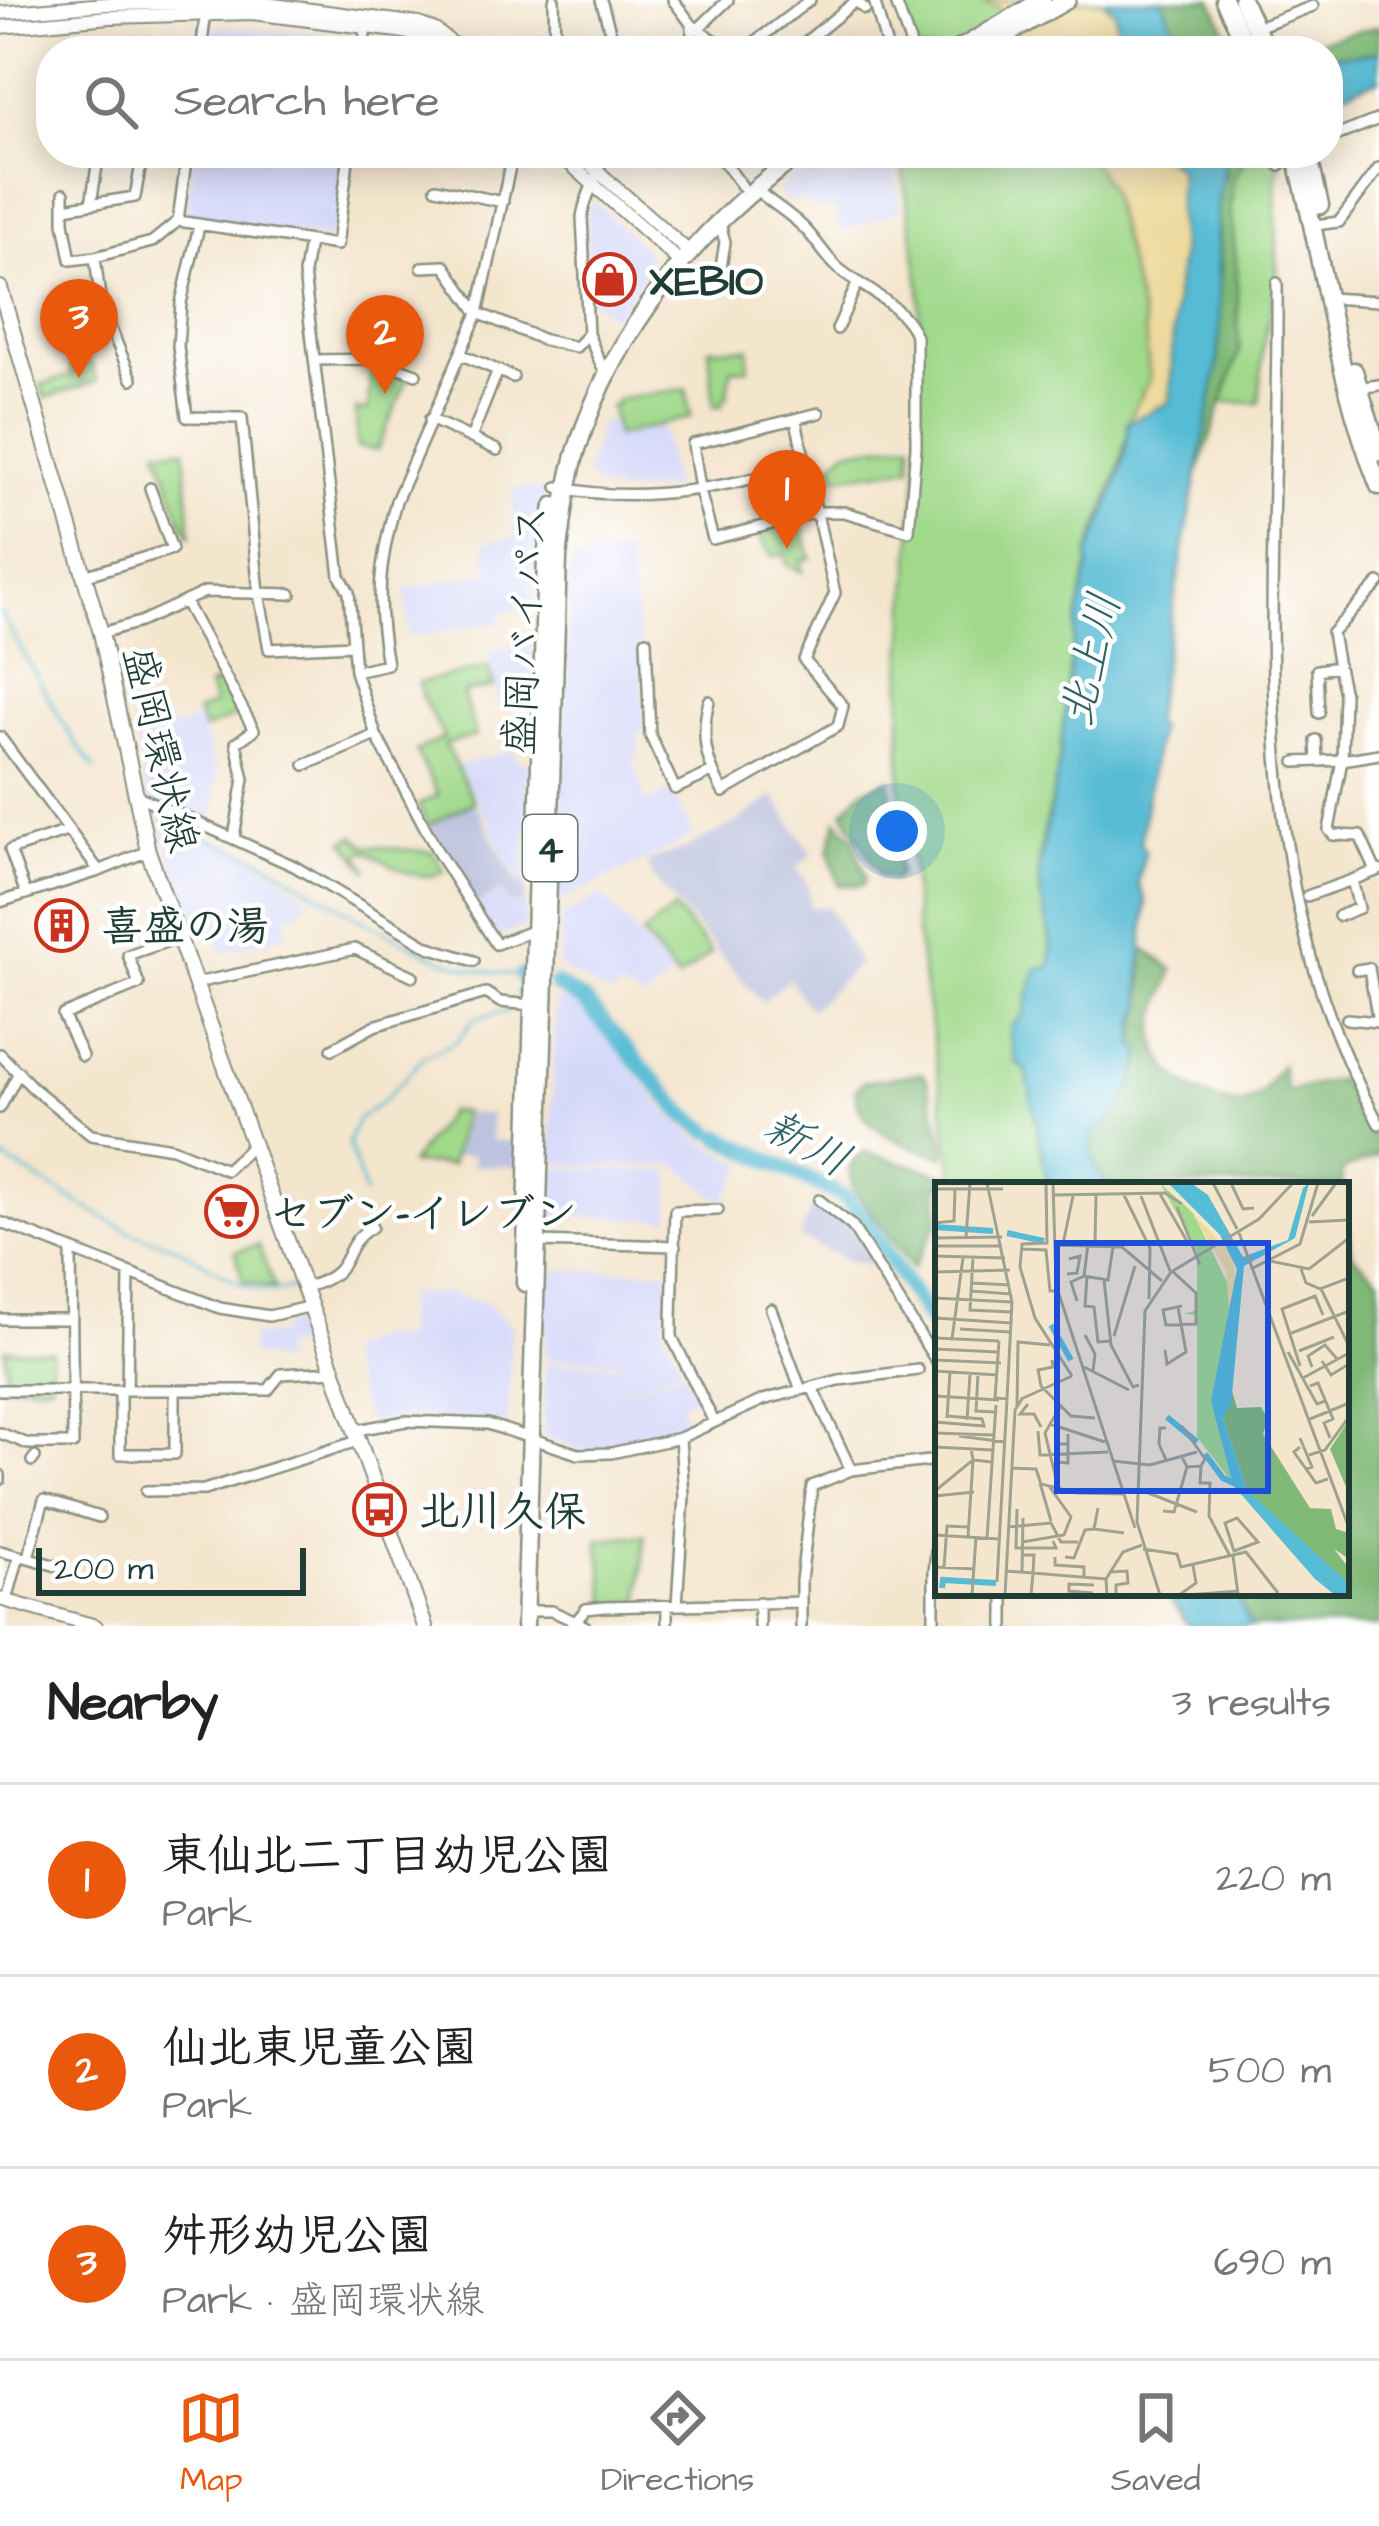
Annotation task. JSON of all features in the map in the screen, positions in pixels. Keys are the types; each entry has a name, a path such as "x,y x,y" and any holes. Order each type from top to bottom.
{"highway":[{"path":"981,36 1042,0"},
{"path":"1004,36 1067,0"},
{"path":"1224,0 1251,36"},
{"path":"1242,0 1251,36"},
{"name":"盛岡バイパス","path":"521,1621 521,1434 546,556 575,427 602,367 680,253 769,168"},
{"name":"盛岡バイパス","path":"521,1434 538,1242 563,488 599,391 680,253 748,187 778,168"},
{"path":"1299,168 1320,224"},
{"path":"1311,168 1356,427 1379,485"},
{"path":"1352,388 1379,452"}],"main road":[{"name":"盛岡環状線","path":"0,288 3,315 101,633 148,851 361,1433 425,1626"}],"street":[{"path":"554,0 555,36"},
{"path":"601,0 612,36"},
{"path":"673,0 709,36"},
{"path":"694,36 696,27 728,0"},
{"path":"763,36 810,0"},
{"path":"812,36 855,0 865,9"},
{"path":"874,0 884,36"},
{"path":"896,0 908,36"},
{"path":"1281,0 1287,16"},
{"path":"0,13 44,5 250,1 346,7 428,26 442,36"},
{"path":"1255,36 1313,6"},
{"path":"203,36 206,12"},
{"path":"0,27 206,12 252,13 417,36"},
{"path":"365,36 366,26"},
{"path":"1343,133 1379,119"},
{"path":"91,204 97,168"},
{"path":"64,208 135,197 140,168"},
{"path":"64,193 71,260 95,257 152,242 178,221 185,168"},
{"path":"178,221 337,245 347,168"},
{"path":"355,671 387,664 377,592 396,501 478,314 510,168"},
{"path":"580,168 680,253"},
{"path":"588,168 597,180"},
{"path":"600,168 582,217 588,334 602,367"},
{"path":"731,168 748,187 790,214 826,257 857,284 903,314 916,337 916,447 909,532 844,512 818,512 713,539 693,443 819,413"},
{"path":"1320,224 1339,222 1379,168"},
{"path":"436,188 503,202"},
{"path":"719,220 725,242 719,280"},
{"path":"199,226 178,346 187,417 242,418 269,650 352,645"},
{"path":"309,242 304,274 340,576 349,592 355,671 376,735 439,854 496,944 535,930"},
{"path":"95,257 100,306 132,379"},
{"path":"422,267 451,269 478,314 560,344 576,346 588,334"},
{"path":"1277,283 1278,426 1270,602 1280,810 1309,957 1338,1047 1379,1124"},
{"path":"837,328 857,284"},
{"path":"1334,298 1379,301"},
{"path":"460,354 513,377"},
{"path":"316,360 374,359 416,374"},
{"path":"471,438 498,370"},
{"path":"1352,388 1379,385"},
{"path":"430,419 497,450"},
{"path":"709,701 702,730 712,772 723,792 838,726 843,718 843,706 804,660 835,593 796,421"},
{"path":"563,488 625,498 700,491 806,466"},
{"path":"85,576 172,549 150,488"},
{"path":"1307,896 1378,870 1360,836 1333,835 1329,830 1342,760 1344,694 1332,633 1379,584"},
{"path":"101,633 140,622 205,592 291,594"},
{"path":"185,602 254,730 236,742 244,779 234,837"},
{"path":"646,640 650,735 675,789 712,772"},
{"path":"1319,713 1317,670 1338,667"},
{"path":"305,765 376,735"},
{"path":"0,737 100,871"},
{"path":"1316,740 1317,760"},
{"path":"1296,762 1379,754"},
{"path":"133,794 294,866 429,947 474,961"},
{"path":"26,894 10,850 67,832"},
{"path":"0,902 148,851"},
{"path":"1339,916 1359,908 1352,880"},
{"path":"82,1056 63,1015 139,984 128,955 180,937"},
{"path":"196,983 355,950 413,976"},
{"path":"1347,1019 1378,1021 1369,968 1357,970"},
{"path":"332,1048 374,1026 486,993 500,1002 532,1005"},
{"path":"0,1054 91,1135 172,1148 226,1170 253,1145"},
{"path":"0,1108 19,1072"},
{"path":"819,1200 852,1226 935,1359"},
{"path":"714,1422 672,1337 675,1211 718,1210"},
{"path":"0,1222 220,1308 269,1316 313,1305"},
{"path":"306,1287 336,1276 363,1232 372,1227"},
{"path":"538,1242 675,1246"},
{"path":"0,1433 28,1444 73,1444 70,1252"},
{"path":"129,1274 121,1454 175,1454 175,1390"},
{"path":"771,1309 851,1470"},
{"path":"0,1319 72,1319"},
{"path":"0,1390 268,1390 280,1374 336,1370"},
{"path":"146,1491 205,1490 361,1433 420,1420 488,1424 578,1454 611,1454 680,1438 763,1400 918,1370"},
{"path":"667,1626 684,1496 680,1438"},
{"path":"801,1626 812,1486 851,1470 935,1460"},
{"path":"96,1626 52,1619 4,1600 44,1500 99,1517"},
{"path":"0,1551 64,1568"},
{"path":"934,1626 935,1596"},
{"path":"521,1621 552,1611 581,1623 586,1609 800,1601"},
{"path":"759,1602 759,1626"}],"shaded area":[{"path":"218,27 322,36 211,36"},
{"path":"192,168 343,168 335,235 330,238 190,219 186,213"},
{"path":"808,168 895,168 900,210 875,219 868,199 874,221 842,230 833,206 818,210 800,198 789,204 778,191"},
{"path":"593,200 647,251 650,268 615,317 590,301 586,218"},
{"path":"602,420 611,423 615,438 662,427 673,488 623,493 595,487 586,472"},
{"path":"513,489 545,489 534,605 501,612 501,622 409,637 405,589 491,572 484,542 514,538"},
{"path":"627,552 640,639 644,732 638,734 639,756 633,759 647,802 671,791 694,836 559,902 569,561"},
{"path":"533,644 532,702 501,707 487,652"},
{"path":"168,718 172,729 198,719 217,771 213,825 147,798 134,725"},
{"path":"513,750 519,762 529,762 525,882 517,879 489,823 500,819 488,821 458,765"},
{"path":"774,796 813,855 796,867 809,887 810,908 828,906 859,963 810,1011 789,979 762,1002 651,876 647,862 739,821"},
{"path":"475,803 516,881 526,885 526,904 509,903 501,891 475,905 428,826"},
{"path":"160,822 259,861 309,897 298,913 284,916 287,934 223,953 211,922 193,927"},
{"path":"501,892 509,904 526,905 525,927 496,938 475,906"},
{"path":"601,894 673,976 644,1000 619,988 613,997 560,968 561,918"},
{"path":"555,999 582,1005 667,1112 695,1137 746,1166 723,1202 675,1163 564,1165 551,1157"},
{"path":"465,1113 491,1114 491,1140 518,1142 518,1167 473,1166 473,1155 455,1156"},
{"path":"550,1168 671,1171 671,1219 549,1216"},
{"path":"816,1201 851,1227 874,1266 846,1260 798,1237"},
{"path":"547,1270 669,1271 663,1333 682,1366 632,1387 619,1384 619,1379 617,1385 632,1389 682,1370 695,1396 680,1404 689,1429 603,1449 579,1450 543,1436 546,1362 621,1361 545,1358"},
{"path":"448,1293 486,1303 511,1325 508,1424 420,1416 368,1422 343,1351 377,1338 405,1338 406,1294"},
{"path":"296,1324 302,1345 282,1346 282,1363 248,1354 252,1335 280,1335 281,1327"}],"green space":[{"path":"900,0 976,0 998,7 1016,36 912,36"},
{"path":"1162,0 1212,0 1229,36 1178,36"},
{"path":"1379,26 1379,51 1343,55 1343,36 1339,36"},
{"path":"902,168 1096,168 1108,187 1144,324 1150,379 1127,423 1116,477 1088,555 1058,768 1042,844 1039,880 1051,959 1049,968 1036,970 1023,1016 1017,1020 1016,1062 1026,1070 1047,1182 955,1182 916,929 908,815 900,814 902,671 919,449 920,286"},
{"path":"1225,168 1239,168 1230,210 1239,352 1194,485 1215,378 1221,262 1217,213 1220,184"},
{"path":"1239,168 1278,168 1277,283 1263,346 1259,403 1223,402 1239,352 1230,210"},
{"path":"709,348 749,348 748,368 731,369 723,406 714,407"},
{"path":"90,361 97,381 45,398 41,385 72,375 70,367"},
{"path":"371,367 408,378 377,450 357,447 356,410 368,410"},
{"path":"686,389 691,417 616,436 611,405 617,399"},
{"path":"912,442 911,467 837,477 832,464 846,450"},
{"path":"158,449 185,449 191,537 182,521"},
{"path":"801,523 811,558 801,561 803,572 787,565 784,553 773,556 760,533"},
{"path":"488,667 494,687 463,693 476,736 445,744 474,802 428,825 418,805 438,795 416,751 444,738 419,683"},
{"path":"222,681 240,714 204,730 197,712 213,705 209,686"},
{"path":"890,779 899,875 893,880 880,876 843,811 863,790"},
{"path":"837,820 853,837 866,877 863,885 839,885 829,851"},
{"path":"354,836 367,846 433,852 444,871 413,874 365,850 359,855 368,871 345,841"},
{"path":"674,909 711,953 678,979 642,935"},
{"path":"1143,948 1173,969 1157,1016 1156,1040 1161,1056 1180,1080 1209,1097 1241,1105 1261,1094 1281,1065 1287,1092 1338,1079 1379,1144 1379,1155 1341,1171 1342,1182 1105,1182 1095,1166 1090,1143 1126,1099 1141,1062 1136,1042"},
{"path":"921,1073 926,1077 944,1156 887,1135 864,1115 858,1103 856,1089 863,1082"},
{"path":"449,1111 463,1112 451,1165 410,1164"},
{"path":"865,1152 952,1180 935,1182 935,1227 913,1268 854,1190 850,1168"},
{"path":"1349,1235 1352,1255 1379,1278 1379,1626 1251,1626 1236,1596 1349,1596"},
{"path":"258,1245 275,1289 243,1281 235,1252"},
{"path":"5,1349 51,1350 51,1384 7,1384"},
{"path":"645,1535 640,1601 607,1604 598,1539"}],"sand":[{"path":"976,0 1102,0 1115,11 1117,29 1124,36 1016,36 998,7"},
{"path":"1096,168 1179,171 1181,252 1170,403 1127,423 1150,379 1144,324 1108,187"}],"water":[{"path":"1102,0 1162,0 1178,36 1124,36 1117,29 1115,11"},
{"path":"1379,51 1379,79 1343,93 1343,55"},
{"name":"北上川","path":"1176,168 1224,168 1217,215 1220,318 1218,359 1153,723 1158,728 1138,883 1146,901 1143,1007 1136,1022 1135,1047 1141,1049 1140,1059 1122,1106 1098,1128 1090,1143 1095,1166 1105,1182 1047,1182 1026,1070 1016,1062 1010,1033 1023,1016 1036,969 1049,968 1052,958 1039,869 1088,556 1120,472 1127,423 1170,402 1181,252"},
{"path":"1167,1596 1236,1596 1251,1626 1189,1626"}],"waterway":[{"path":"0,613 95,769"},
{"path":"162,820 263,860 366,922 442,960 522,976 517,995"},
{"name":"新川","path":"556,985 584,1001 685,1115 709,1131"},
{"path":"365,1195 348,1142 358,1120 425,1056 456,1042 474,1019 508,1011"},
{"name":"新川","path":"721,1137 846,1198 935,1329"},
{"path":"0,1157 113,1222 173,1246 245,1286 276,1291 292,1288"}],"place":[{"name":"XEBIO","path":"610,280"},
{"name":"舛形幼児公園","path":"79,378"},
{"name":"仙北東児童公園","path":"385,394"},
{"name":"東仙北二丁目幼児公園","path":"787,549"},
{"name":"喜盛の湯","path":"62,925"},
{"name":"セブン-イレブン","path":"231,1212"},
{"name":"北川久保","path":"379,1510"}]}
